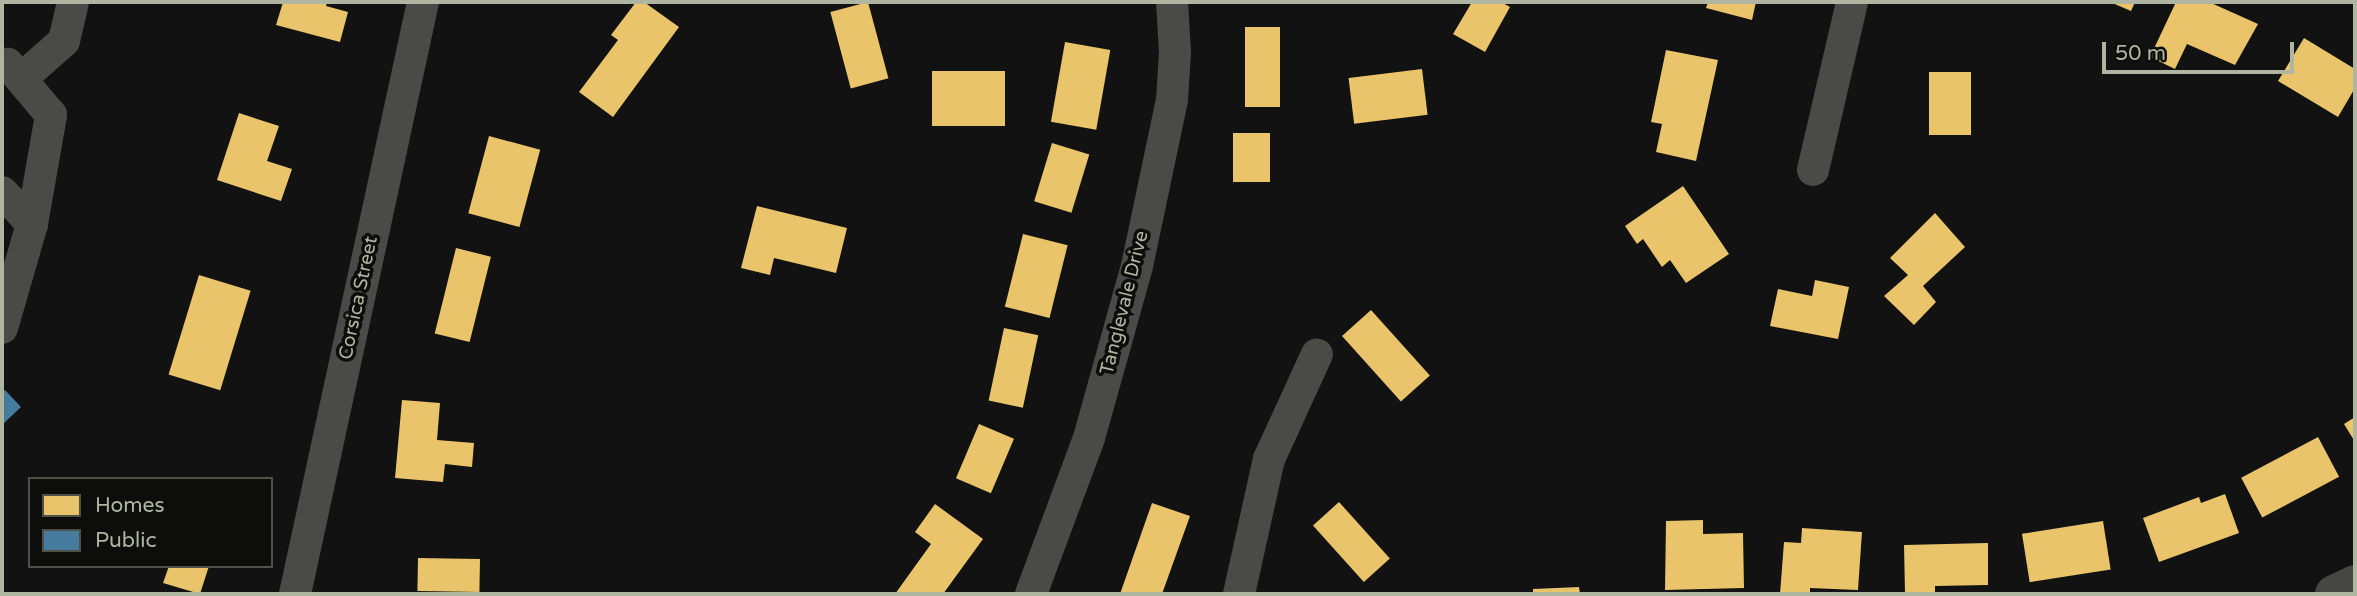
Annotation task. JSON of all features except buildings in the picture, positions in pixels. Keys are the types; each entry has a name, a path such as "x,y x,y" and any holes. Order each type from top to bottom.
{"main road":[{"path":"2334,594 2355,584"}],"street":[{"path":"3,314 32,224 51,116 8,67 64,41 73,2"},
{"name":"Corsica Street","path":"295,594 423,2"},
{"name":"Tanglevale Drive","path":"1031,594 1089,438 1134,278 1171,100 1175,52 1172,2"},
{"path":"1813,170 1852,2"},
{"path":"2,192 32,224"},
{"path":"1239,594 1247,541 1269,459 1317,354"}]}
